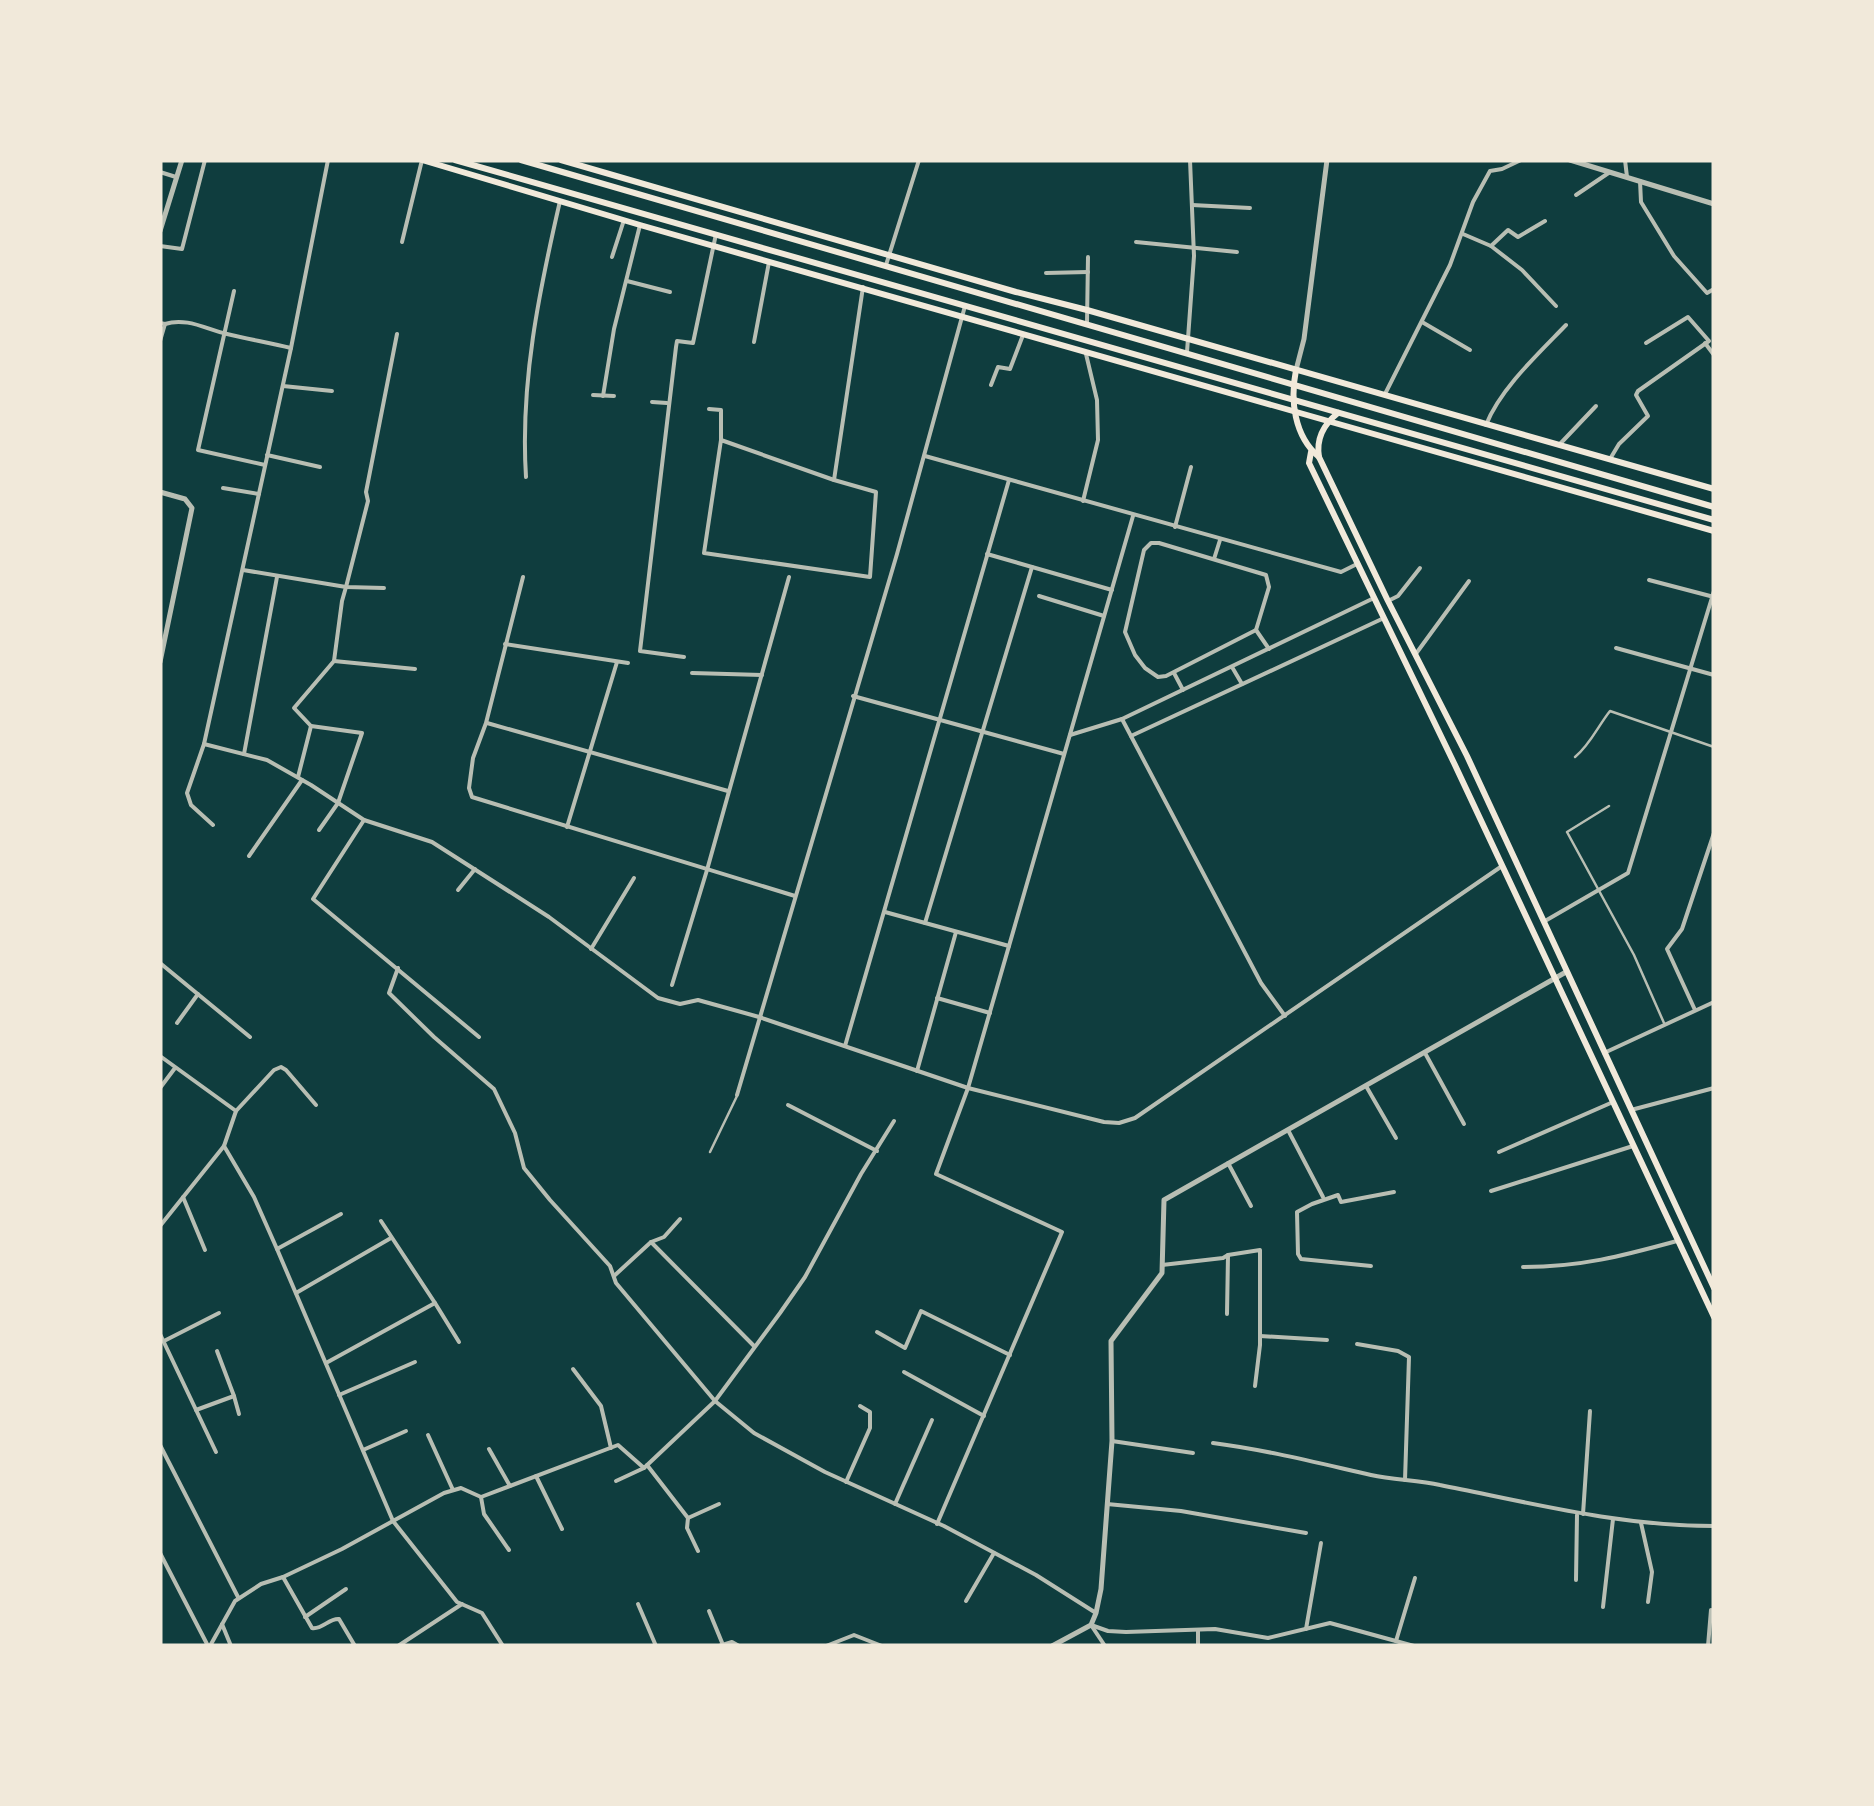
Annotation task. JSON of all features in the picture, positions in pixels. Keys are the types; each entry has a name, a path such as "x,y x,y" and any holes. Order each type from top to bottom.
{"main road":[{"path":"422,160 1714,531"},
{"path":"455,160 1714,520"},
{"path":"520,160 1714,506"},
{"path":"558,160 1714,489"},
{"path":"1296,370 1294,412 1311,450 1319,456"},
{"path":"1338,413 1327,422 1318,447 1319,456 1467,756 1713,1285"},
{"path":"1311,450 1309,463 1714,1316"}],"street":[{"path":"160,231 182,160"},
{"path":"160,246 182,249 205,160"},
{"path":"213,825 191,805 186,793 204,744 328,160"},
{"path":"402,242 422,160"},
{"path":"554,170 558,160"},
{"path":"886,265 919,160"},
{"path":"1186,352 1194,248 1190,160"},
{"path":"1296,370 1304,340 1327,160"},
{"path":"1385,394 1422,322 1493,160"},
{"path":"1490,171 1521,160"},
{"path":"1570,160 1714,204"},
{"path":"1625,160 1627,177"},
{"path":"160,172 176,177"},
{"path":"1576,196 1610,172"},
{"path":"1640,181 1641,202 1674,256 1707,293 1714,289"},
{"path":"526,478 530,352 560,201"},
{"path":"1192,206 1250,208"},
{"path":"612,257 624,220"},
{"path":"1491,246 1508,230 1518,237 1545,221"},
{"path":"603,396 614,329 640,225"},
{"path":"684,658 640,651 677,341 693,343 716,234"},
{"path":"1462,234 1491,246 1522,270 1556,306"},
{"path":"1136,242 1237,252"},
{"path":"1087,324 1088,257"},
{"path":"754,342 769,262"},
{"path":"1046,273 1088,272"},
{"path":"627,281 670,292"},
{"path":"834,480 863,287"},
{"path":"234,290 198,450 265,465"},
{"path":"737,1094 966,306"},
{"path":"1646,343 1688,317 1709,340 1714,355"},
{"path":"160,341 162,323 191,322 291,348"},
{"path":"1422,322 1470,350"},
{"path":"1486,425 1519,375 1566,325"},
{"path":"318,830 338,803 362,733 312,726 294,708 334,661 342,601 368,500 366,492 397,334"},
{"path":"991,384 998,367 1010,369 1022,335"},
{"path":"1610,459 1619,444 1648,416 1636,395 1638,391 1709,340"},
{"path":"1083,501 1099,427 1085,351"},
{"path":"283,386 332,391"},
{"path":"593,395 614,396"},
{"path":"652,402 669,404"},
{"path":"1560,445 1596,406"},
{"path":"709,409 722,410 721,440 704,553 870,577 876,492 721,440"},
{"path":"268,455 320,467"},
{"path":"924,456 1341,572 1357,564"},
{"path":"1175,527 1191,467"},
{"path":"845,1046 1009,480"},
{"path":"223,488 259,494"},
{"path":"160,492 185,499 192,508 160,662"},
{"path":"937,1524 1062,1232 936,1174 968,1088 1133,516"},
{"path":"1214,559 1220,539"},
{"path":"1155,543 1214,559 1267,577 1269,586 1256,630 1174,673 1158,677 1135,655 1125,632 1144,550 1155,543"},
{"path":"987,554 1112,590"},
{"path":"926,924 1032,567"},
{"path":"1388,601 1398,596 1420,568"},
{"path":"242,570 346,587 384,588"},
{"path":"244,754 278,575"},
{"path":"523,577 486,723 473,758 469,788 472,797 794,896"},
{"path":"672,984 790,577"},
{"path":"1543,922 1628,873 1692,669 1714,595 1649,580"},
{"path":"1415,655 1469,581"},
{"path":"1040,596 1104,616"},
{"path":"1070,735 1122,719 1374,598"},
{"path":"1131,736 1384,618"},
{"path":"160,622 168,624"},
{"path":"1256,630 1268,649"},
{"path":"505,644 628,663"},
{"path":"1616,648 1714,675"},
{"path":"334,661 415,669"},
{"path":"567,827 617,662"},
{"path":"1232,667 1242,684"},
{"path":"692,673 762,675"},
{"path":"1174,673 1183,690"},
{"path":"853,696 1064,754"},
{"path":"1122,719 1261,982 1285,1016"},
{"path":"486,723 728,791"},
{"path":"249,856 300,779 312,726"},
{"path":"204,744 267,760 364,820 432,842 549,917 658,998 680,1004 698,1000 968,1088 1119,1124 1135,1118 1502,866"},
{"path":"364,820 313,898 479,1038"},
{"path":"1695,1010 1667,948 1682,929 1714,833"},
{"path":"458,890 475,869"},
{"path":"591,948 634,878"},
{"path":"885,912 1009,946"},
{"path":"916,1070 956,932"},
{"path":"160,963 250,1038"},
{"path":"398,968 389,993 494,1090 516,1133 524,1168 610,1266 616,1284 715,1401 754,1433 994,1553 1096,1614"},
{"path":"1052,1646 1091,1625 1096,1614 1112,1441 1112,1340 1162,1273 1164,1200 1566,972"},
{"path":"177,1023 198,994"},
{"path":"937,998 990,1014"},
{"path":"1604,1053 1714,1002"},
{"path":"1425,1052 1464,1124"},
{"path":"160,1056 236,1111"},
{"path":"160,1088 175,1067"},
{"path":"161,1223 224,1146 236,1111 274,1070 286,1070 316,1105"},
{"path":"1366,1086 1396,1138"},
{"path":"1631,1110 1714,1088"},
{"path":"1499,1152 1613,1102"},
{"path":"788,1105 877,1150"},
{"path":"616,1481 646,1467 715,1401 805,1277 894,1121"},
{"path":"1288,1130 1324,1199"},
{"path":"224,1146 254,1197 277,1248 392,1521 457,1602 482,1613 503,1646"},
{"path":"1491,1191 1633,1146"},
{"path":"1228,1162 1251,1206"},
{"path":"1371,1266 1299,1258 1297,1212 1338,1196 1341,1202 1394,1192"},
{"path":"183,1197 206,1250"},
{"path":"277,1248 341,1214"},
{"path":"614,1276 652,1242 664,1237 680,1219"},
{"path":"380,1222 459,1342"},
{"path":"296,1293 391,1238"},
{"path":"1523,1267 1615,1259 1677,1240"},
{"path":"652,1242 754,1346"},
{"path":"1162,1264 1260,1250 1260,1336 1254,1386"},
{"path":"1226,1314 1228,1255"},
{"path":"326,1362 435,1303"},
{"path":"877,1332 905,1348 921,1311 1010,1355"},
{"path":"164,1341 219,1313"},
{"path":"160,1334 216,1452"},
{"path":"1260,1336 1327,1340"},
{"path":"1357,1344 1409,1357 1405,1480"},
{"path":"216,1351 239,1414"},
{"path":"339,1395 415,1362"},
{"path":"573,1369 600,1406 611,1448"},
{"path":"904,1372 984,1416"},
{"path":"196,1410 234,1396"},
{"path":"846,1482 870,1428 870,1412 860,1406"},
{"path":"1576,1580 1590,1411"},
{"path":"895,1504 932,1420"},
{"path":"362,1450 406,1431"},
{"path":"428,1435 454,1490"},
{"path":"1112,1441 1193,1454"},
{"path":"1213,1443 1263,1449 1377,1476 1438,1484 1613,1519 1714,1526"},
{"path":"160,1445 239,1598"},
{"path":"209,1646 235,1601 260,1584 342,1549 454,1490 461,1488 481,1497 618,1445 646,1467 688,1518 687,1528 698,1551"},
{"path":"489,1449 510,1486"},
{"path":"536,1476 562,1529"},
{"path":"481,1497 484,1514 509,1550"},
{"path":"688,1518 718,1504"},
{"path":"1107,1504 1181,1511 1306,1534"},
{"path":"1603,1607 1613,1519"},
{"path":"1640,1522 1652,1572 1648,1602"},
{"path":"1306,1629 1321,1542"},
{"path":"160,1553 209,1646"},
{"path":"966,1601 994,1553"},
{"path":"283,1576 312,1628 338,1619 355,1646"},
{"path":"1396,1641 1415,1578"},
{"path":"305,1617 346,1589"},
{"path":"398,1646 462,1604"},
{"path":"638,1604 656,1646"},
{"path":"1708,1646 1710,1610"},
{"path":"709,1611 721,1645 732,1642 739,1646"},
{"path":"222,1624 230,1646"},
{"path":"1091,1625 1126,1632 1215,1629 1268,1638 1330,1624 1414,1646"},
{"path":"1091,1625 1105,1646"},
{"path":"1198,1630 1198,1646"},
{"path":"826,1646 854,1635 882,1646"},
{"path":"1268,1638 1268,1646"},
{"path":"1380,1646 1382,1638"}],"lane":[{"path":"1575,757 1610,711 1714,746"},
{"path":"1609,806 1567,832 1634,955 1665,1024"},
{"path":"710,1152 737,1094"}]}
